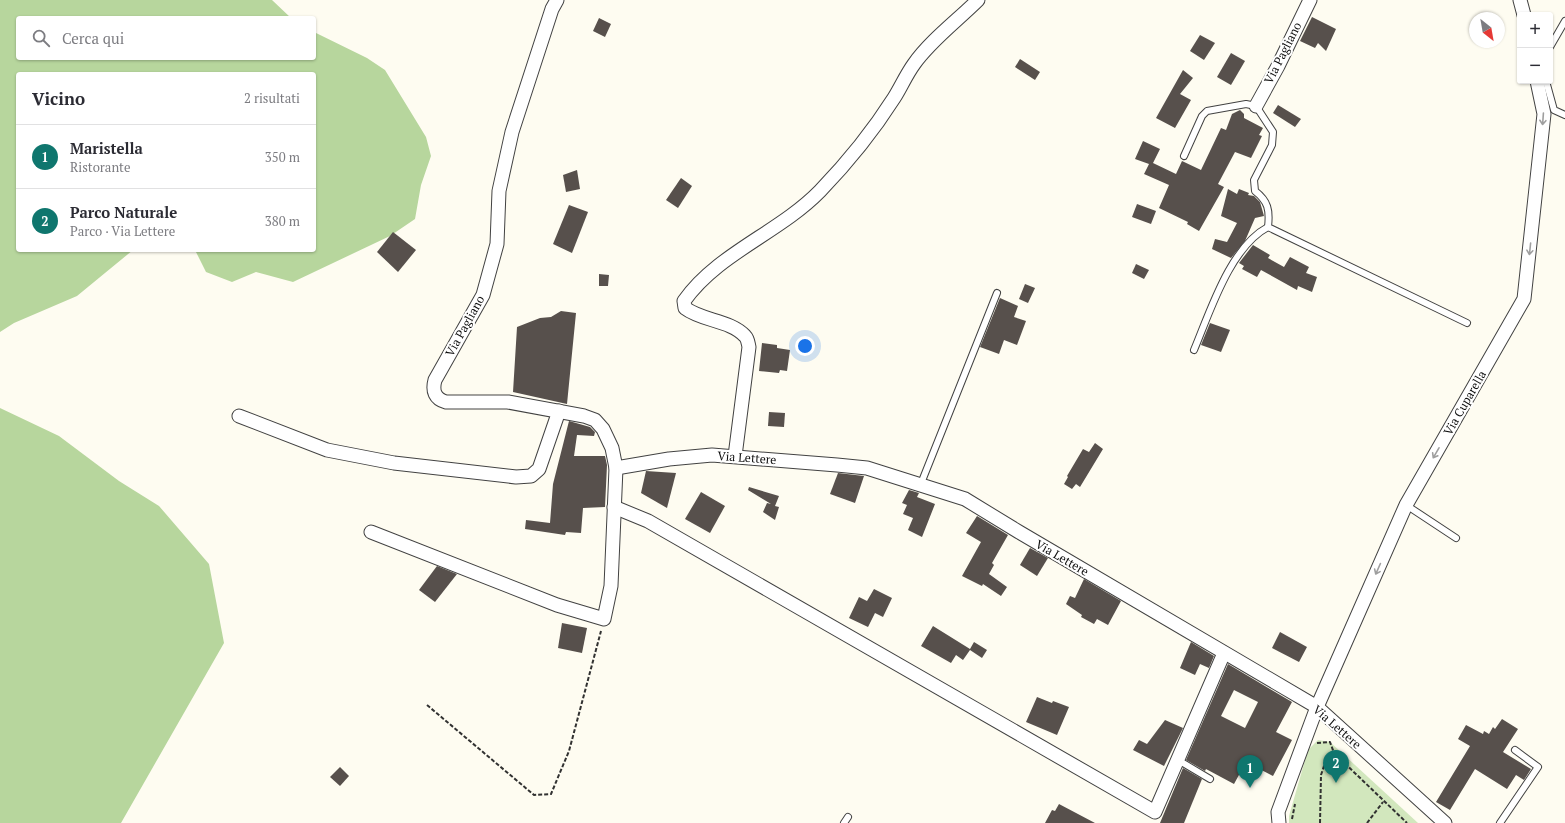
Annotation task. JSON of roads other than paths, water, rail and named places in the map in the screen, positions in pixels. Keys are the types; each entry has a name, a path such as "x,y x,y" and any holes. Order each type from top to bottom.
{"street":[{"name":"Via Pagliano","path":"371,532 557,605 604,620 611,586 616,468 612,448 603,429 595,420 584,416 508,402 446,402 438,398 434,389 435,380 483,295 497,244 499,191 512,132 552,9 557,0"},
{"path":"735,456 749,347 746,337 738,329 692,314 685,308 684,301 693,288 708,274 795,212 819,192 873,128 894,99 914,64 978,0"},
{"path":"1520,0 1523,12"},
{"name":"Via Pagliano","path":"1256,106 1278,66 1307,1"},
{"name":"Via Cuparella","path":"1279,823 1278,812 1317,707 1406,505 1524,299 1544,114 1538,84"},
{"path":"238,416 327,450 394,463 516,477 532,476 539,469 560,411"},
{"name":"Via Lettere","path":"616,468 669,459 712,455 735,456 866,468 965,499 1317,707 1445,823"},
{"path":"614,507 648,522 1156,812 1224,653"}],"lane":[{"path":"1553,42 1565,21"},
{"path":"1547,84 1554,110 1565,115"},
{"path":"1184,156 1202,116 1207,111 1246,104 1256,106 1273,132 1272,145 1254,180 1255,191 1264,197 1269,215 1268,227"},
{"path":"1268,227 1467,323"},
{"path":"1194,350 1231,267 1257,232 1268,227"},
{"path":"920,486 997,293"},
{"path":"1406,505 1456,538"},
{"path":"1500,823 1538,767 1515,750"},
{"path":"1178,760 1210,779"},
{"path":"844,823 848,817"}],"place":[{"name":"Parco Naturale","path":"1336,783"},
{"name":"Maristella","path":"1250,788"}]}
